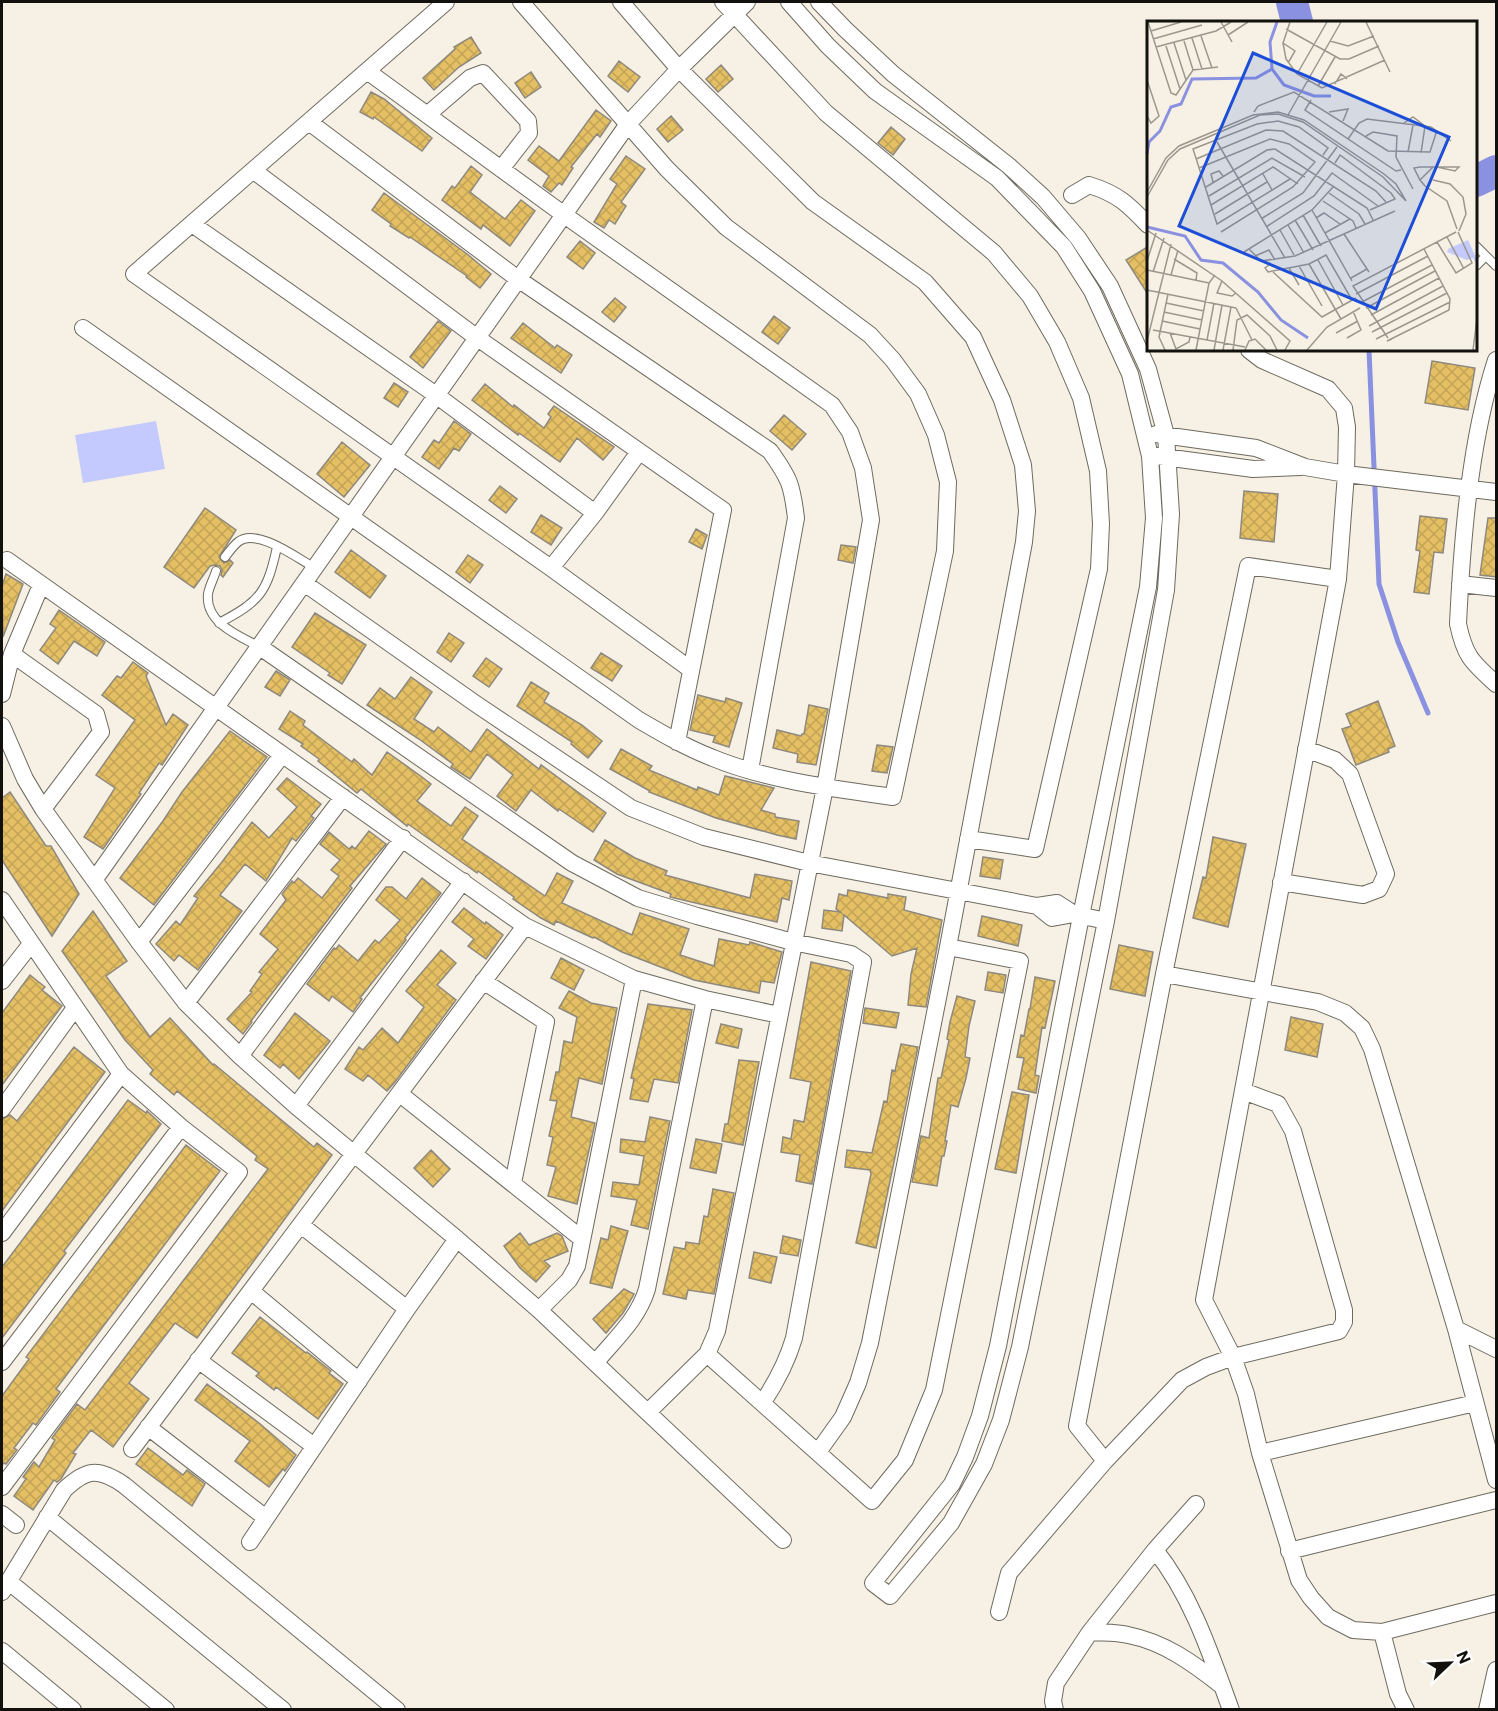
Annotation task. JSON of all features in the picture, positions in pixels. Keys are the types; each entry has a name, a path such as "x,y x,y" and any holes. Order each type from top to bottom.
{"street":[{"path":"446,2 134,274 551,568 690,669"},
{"path":"83,328 629,713 677,742 714,759 750,770 825,787 893,797 945,551 948,482 936,435 918,394 893,360 870,335 726,227 667,169 521,2"},
{"path":"621,2 679,69 813,202 925,282 973,338 1002,400 1023,465 1027,510 1024,542 948,947 870,1343 858,1383 843,1418 818,1452"},
{"path":"95,879 628,124 679,69 728,8 747,2"},
{"path":"789,2 828,46 875,91 997,178 1064,247 1092,291 1130,374 1150,456 1154,518 1148,587 1078,915 998,1346 980,1416 952,1484 873,1583 890,1596 951,1523 984,1464 1001,1420 1020,1347 1106,921 1166,590 1171,514 1166,435 1148,369 1110,286 1078,238 1043,197 1009,166 893,74 819,2"},
{"path":"728,8 826,113 994,253 1035,305 1057,342 1081,398 1098,471 1101,524 1099,569 1035,849 968,839"},
{"path":"367,71 563,214 832,405 850,432 863,468 872,520 825,787 717,1331 707,1354 649,1412"},
{"path":"427,115 470,78 483,74 528,121 529,133 501,169"},
{"path":"309,122 518,279 770,452 786,473 792,488 796,518 750,770"},
{"path":"254,171 476,337 723,510 677,742"},
{"path":"1072,195 1089,185 1108,191 1127,203 1147,223"},
{"path":"192,224 436,395 595,513"},
{"path":"1250,351 1262,360 1328,389 1344,408 1347,427 1346,474 1338,579 1204,1300 1233,1357 1246,1394 1260,1453 1288,1551 1299,1580 1328,1617 1353,1630 1382,1632 1497,1603"},
{"path":"1497,360 1470,489 1458,624 1462,644 1470,660 1497,684"},
{"path":"1146,434 1234,444 1272,452 1305,467"},
{"path":"1231,466 1234,444"},
{"path":"551,568 595,513 639,452"},
{"path":"1150,456 1267,469 1305,467 1497,492"},
{"path":"6,560 525,926 634,979 705,999 779,1015"},
{"path":"1105,1461 1077,1426 1164,974 1248,566 1338,579"},
{"path":"304,583 476,704 631,808 704,837 809,863 1037,906 1057,903 1078,915 1106,921"},
{"path":"1460,584 1497,588"},
{"path":"2,694 12,654 41,585"},
{"path":"260,647 572,863 638,898 794,942 851,954 862,962 794,1338 779,1378 763,1402"},
{"path":"12,654 96,714 100,732 44,809"},
{"path":"2,726 25,779 44,809 139,942 186,1003 296,1106 539,1310 783,1540"},
{"path":"1281,882 1363,895 1379,889 1386,873 1350,774 1335,760 1306,749"},
{"path":"139,942 282,755"},
{"path":"186,1003 344,797"},
{"path":"240,1056 403,838"},
{"path":"296,1106 463,881"},
{"path":"2,900 121,1074 181,1127 239,1173 2,1487"},
{"path":"132,1449 525,926"},
{"path":"2,981 31,944"},
{"path":"707,1354 872,1501 904,1460 934,1390 1020,961 948,947"},
{"path":"1164,974 1318,1002 1345,1013 1362,1028 1372,1049 1456,1329 1497,1480"},
{"path":"539,1310 569,1280 577,1266 634,979"},
{"path":"483,981 546,1022 513,1182"},
{"path":"596,1362 635,1317 643,1303 705,999"},
{"path":"2,1109 75,1008"},
{"path":"2,1233 121,1074"},
{"path":"999,1612 1009,1573 1105,1461 1182,1380 1206,1366 1233,1357 1339,1331 1344,1322 1344,1310 1293,1131 1278,1104 1243,1091"},
{"path":"400,1094 582,1239"},
{"path":"2,1362 181,1127"},
{"path":"301,1225 407,1309"},
{"path":"250,1542 457,1239"},
{"path":"251,1292 359,1381"},
{"path":"1456,1329 1497,1350"},
{"path":"198,1360 314,1446"},
{"path":"1260,1453 1475,1403"},
{"path":"148,1427 266,1518"},
{"path":"166,1710 5,1587 64,1490 78,1476 89,1472 111,1476 397,1710"},
{"path":"1288,1551 1497,1500"},
{"path":"1054,1710 1056,1683 1090,1632 1155,1550 1196,1504"},
{"path":"2,1514 16,1525"},
{"path":"47,1517 284,1710"},
{"path":"1155,1550 1172,1570 1185,1594 1232,1710"},
{"path":"1090,1632 1126,1634 1154,1642 1190,1661 1223,1687 1238,1710"},
{"path":"1382,1632 1398,1694 1406,1710"},
{"path":"2,1652 73,1710"},
{"path":"1487,1710 1497,1670"}],"lane":[{"path":"1477,247 1497,266"},
{"path":"1477,266 1486,256"},
{"path":"225,557 239,541 252,537 267,541 315,568"},
{"path":"219,623 240,612 264,592 277,547"},
{"path":"216,571 208,595 211,610 219,623 232,633 260,647"}],"shaded area":[{"path":"156,421 165,469 83,483 75,435"}],"building":[{"path":"471,37 481,53 459,67 434,90 423,78 455,49 454,47"},
{"path":"619,61 640,77 628,92 608,76"},
{"path":"721,65 733,79 718,92 706,79"},
{"path":"531,72 541,87 525,98 515,83"},
{"path":"371,92 384,99 432,138 422,151 374,117 373,119 360,112"},
{"path":"596,110 611,121 600,137 597,134 571,167 573,168 562,185 559,183 551,192 543,186 549,176 528,160 539,146 559,161"},
{"path":"671,116 683,130 668,142 657,129"},
{"path":"891,127 905,139 893,155 878,143"},
{"path":"626,156 645,169 621,202 626,206 615,224 609,220 604,228 594,222 617,184 610,179"},
{"path":"471,166 482,175 470,192 505,219 521,200 535,211 510,246 483,225 481,229 442,200 452,186 455,188"},
{"path":"384,193 491,274 480,288 467,276 390,226 391,224 372,210"},
{"path":"580,241 595,253 583,269 567,257"},
{"path":"1147,247 1147,293 1126,260"},
{"path":"615,298 626,307 614,322 602,312"},
{"path":"774,316 790,328 778,344 762,332"},
{"path":"438,321 451,331 423,368 410,357"},
{"path":"523,323 555,348 557,345 572,355 561,373 511,338"},
{"path":"1432,361 1475,368 1468,410 1425,403"},
{"path":"394,383 408,392 398,407 384,398"},
{"path":"485,384 544,428 551,417 548,414 554,406 614,447 603,460 577,438 560,462 519,433 518,435 472,400"},
{"path":"784,415 806,434 792,450 770,431"},
{"path":"454,421 471,434 459,451 454,448 439,469 422,457 434,440 439,443"},
{"path":"342,442 370,465 344,497 317,474"},
{"path":"500,486 517,499 506,513 489,500"},
{"path":"1244,491 1278,494 1274,542 1240,538"},
{"path":"205,508 236,530 219,557 224,563 230,560 233,563 223,577 220,566 210,566 194,588 164,567"},
{"path":"541,515 562,528 551,545 531,532"},
{"path":"1420,516 1447,519 1443,553 1434,552 1429,594 1414,592 1420,551 1416,550"},
{"path":"1488,518 1497,518 1497,577 1480,575"},
{"path":"696,529 707,535 702,549 689,542"},
{"path":"841,545 856,547 853,563 838,560"},
{"path":"351,550 386,576 370,598 335,572"},
{"path":"468,555 483,565 470,583 456,572"},
{"path":"6,574 23,584 3,637 2,586"},
{"path":"59,610 105,642 97,656 74,641 58,664 40,650 56,628 50,624"},
{"path":"315,613 366,645 342,684 292,647"},
{"path":"449,633 464,643 451,662 437,652"},
{"path":"601,653 622,666 612,681 591,668"},
{"path":"486,658 502,669 489,687 473,676"},
{"path":"133,662 148,673 146,676 166,725 173,714 188,725 162,765 159,763 139,793 141,794 103,849 84,837 115,788 96,775 135,720 102,695 117,676 121,678"},
{"path":"276,671 290,680 280,696 265,687"},
{"path":"411,677 432,692 414,719 434,732 438,727 471,752 487,729 539,769 541,765 606,813 593,832 559,809 558,811 531,790 516,811 497,796 513,775 487,754 470,779 451,767 453,764 419,739 367,705 380,688 395,699"},
{"path":"531,682 549,693 544,702 582,725 602,741 588,758 571,744 572,742 517,706"},
{"path":"698,695 725,702 726,698 742,703 729,747 713,742 715,736 690,730"},
{"path":"1378,701 1395,746 1388,749 1389,752 1356,765 1342,729 1351,726 1346,714"},
{"path":"809,705 828,709 816,765 797,762 798,754 773,748 777,730 801,736 804,734"},
{"path":"290,711 305,721 303,725 352,762 354,759 372,775 387,752 431,784 417,801 451,826 465,807 478,816 462,839 545,896 557,873 573,881 562,903 632,935 640,913 689,929 680,955 714,966 719,939 749,945 750,942 782,952 774,983 761,981 759,993 694,980 622,952 556,921 554,925 541,918 478,871 477,873 408,824 407,826 361,789 357,793 301,746 303,744 279,729"},
{"path":"230,731 267,757 154,905 120,878 182,792"},
{"path":"877,745 893,747 887,773 872,771"},
{"path":"621,749 652,766 649,770 697,790 698,787 719,795 725,776 774,788 761,810 775,814 775,817 799,821 796,839 716,818 649,792 610,769"},
{"path":"287,778 321,804 311,816 314,818 296,841 292,838 266,881 245,864 220,895 242,911 198,970 179,955 174,961 156,944 176,921 180,925 198,898 194,896 252,822 269,838 297,807 277,789"},
{"path":"10,792 46,846 51,846 79,894 52,936 2,860 2,798"},
{"path":"369,831 386,844 350,886 352,888 243,1034 227,1019 252,992 250,991 262,974 259,972 278,949 260,934 286,900 282,894 292,881 294,883 298,878 322,898 339,876 331,870 340,860 320,844 329,832 349,849 352,846 355,849"},
{"path":"1213,837 1246,844 1228,927 1193,918 1203,877 1206,878"},
{"path":"605,840 635,858 667,871 665,875 750,898 755,874 792,881 789,900 782,898 777,922 670,897 671,894 617,874 594,860"},
{"path":"983,857 1003,860 1000,879 980,876"},
{"path":"422,878 441,893 360,998 362,999 353,1012 332,996 329,1001 307,984 334,948 336,949 339,945 358,961 375,940 379,943 400,920 376,900 386,887 392,887 406,899"},
{"path":"848,890 888,898 888,894 906,897 904,910 942,920 926,1007 908,1005 911,974 917,948 892,956 844,915 842,931 822,928 824,910 840,912 836,909 839,894 847,896"},
{"path":"464,908 503,935 486,959 468,946 474,939 452,922"},
{"path":"93,911 127,961 106,976 150,1037 170,1018 213,1065 314,1147 317,1143 332,1155 197,1338 175,1323 129,1383 149,1399 113,1447 91,1430 73,1453 76,1454 61,1479 57,1482 54,1480 33,1510 14,1496 26,1479 23,1477 34,1462 39,1467 55,1440 52,1438 77,1404 85,1410 268,1169 255,1160 257,1156 177,1091 174,1095 150,1074 153,1070 125,1040 62,951"},
{"path":"982,916 1022,925 1018,946 978,936"},
{"path":"1119,945 1153,952 1145,996 1110,989"},
{"path":"441,950 456,963 437,985 456,1000 395,1082 387,1091 368,1075 363,1081 345,1069 359,1047 363,1050 382,1028 398,1043 424,1007 406,991"},
{"path":"561,958 584,970 574,990 551,978"},
{"path":"811,962 851,971 812,1184 796,1181 800,1155 781,1152 783,1137 791,1139 794,1120 804,1122 811,1082 790,1078"},
{"path":"988,972 1006,975 1003,993 985,990"},
{"path":"30,975 45,987 42,990 62,1006 2,1085 2,1013"},
{"path":"1035,977 1055,981 1045,1028 1042,1027 1035,1075 1039,1076 1036,1093 1018,1089 1024,1058 1017,1057 1021,1035 1024,1036"},
{"path":"569,991 591,1003 617,1008 602,1084 579,1078 571,1117 595,1123 577,1204 548,1196 556,1167 547,1165 553,1137 549,1136 557,1101 550,1100 556,1072 559,1072 564,1041 572,1043 577,1017 559,1008"},
{"path":"957,996 975,1001 965,1057 970,1058 966,1078 958,1107 951,1105 945,1141 947,1141 937,1186 912,1182 921,1136 929,1138 938,1078 941,1078 949,1040 947,1039 950,1022"},
{"path":"648,1004 692,1010 678,1083 654,1079 648,1102 630,1099 634,1079 631,1078"},
{"path":"865,1008 899,1013 896,1028 863,1023"},
{"path":"295,1013 330,1041 299,1079 283,1064 280,1068 264,1055"},
{"path":"1291,1017 1323,1024 1317,1057 1285,1050"},
{"path":"721,1024 742,1029 738,1048 716,1043"},
{"path":"901,1044 918,1047 876,1248 856,1243 871,1174 870,1170 845,1167 847,1150 872,1153 884,1101 887,1102 892,1070 895,1071"},
{"path":"74,1047 105,1072 2,1211 2,1119 10,1115 17,1121"},
{"path":"739,1060 759,1062 743,1145 722,1141 725,1124 728,1124"},
{"path":"1012,1092 1029,1095 1016,1173 995,1169"},
{"path":"128,1100 146,1113 147,1111 161,1124 64,1251 66,1253 2,1338 2,1267"},
{"path":"650,1117 670,1121 648,1229 631,1225 637,1200 611,1196 613,1182 639,1185 644,1156 620,1152 621,1139 645,1142"},
{"path":"696,1139 722,1144 716,1173 690,1168"},
{"path":"186,1145 220,1171 56,1389 60,1392 36,1425 33,1423 14,1448 17,1450 6,1464 2,1465 2,1396 29,1359 26,1357"},
{"path":"431,1150 450,1169 433,1187 414,1168"},
{"path":"713,1189 734,1193 714,1294 688,1290 686,1299 663,1294 674,1247 685,1249 686,1242 699,1244 704,1216 708,1217"},
{"path":"611,1226 628,1231 612,1288 590,1283 601,1238 608,1240"},
{"path":"520,1233 529,1245 557,1233 562,1236 568,1251 544,1261 550,1266 536,1282 520,1268 504,1246"},
{"path":"783,1236 801,1240 798,1256 780,1253"},
{"path":"754,1252 777,1257 771,1283 749,1278"},
{"path":"624,1289 634,1294 623,1313 606,1333 593,1319"},
{"path":"260,1317 331,1371 329,1373 343,1384 318,1419 276,1387 274,1390 256,1376 259,1373 232,1353"},
{"path":"207,1384 259,1423 296,1455 285,1471 283,1469 269,1487 235,1461 250,1441 195,1400"},
{"path":"148,1448 183,1475 187,1470 205,1484 192,1506 136,1464"}],"waterway":[{"path":"1292,2 1297,21"},
{"path":"1477,180 1496,171"},
{"path":"1369,351 1379,584 1398,642 1428,713"}]}
